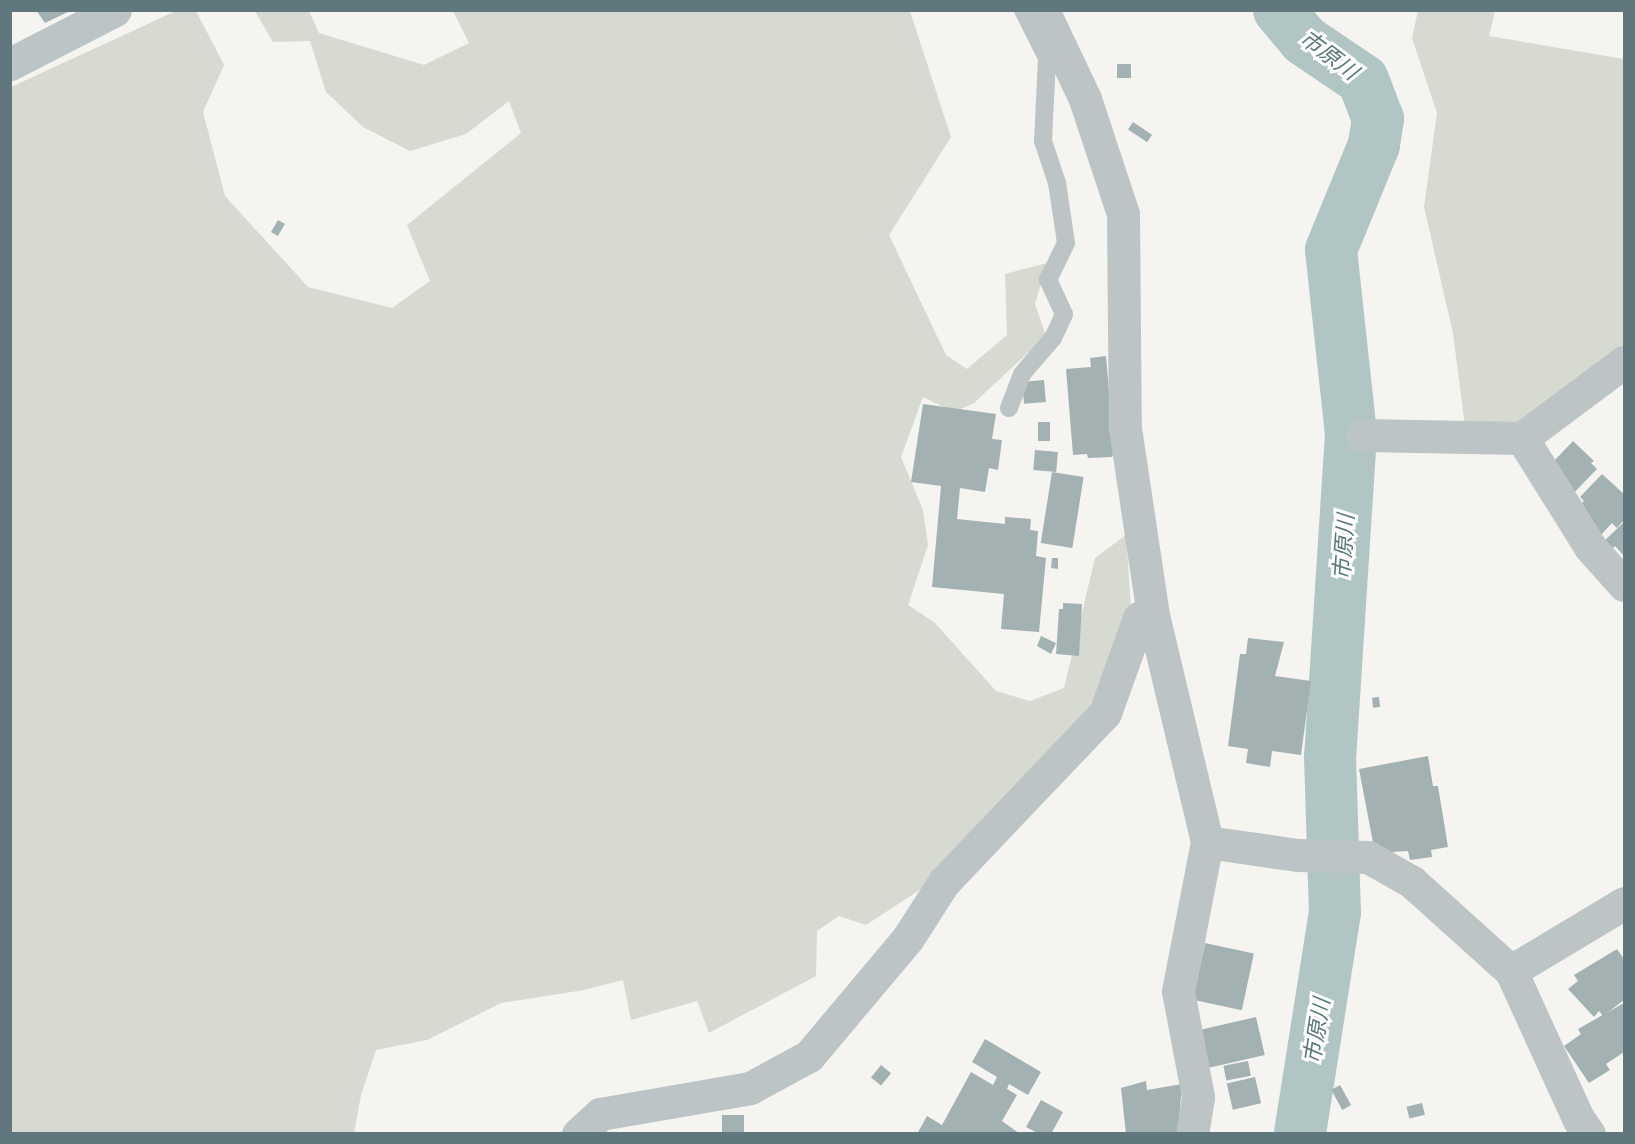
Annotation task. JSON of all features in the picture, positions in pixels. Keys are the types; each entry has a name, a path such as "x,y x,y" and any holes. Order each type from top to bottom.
{"street":[{"path":"10,64 115,10"},
{"path":"1043,10 1085,99 1123,214 1125,428 1153,615 1207,842 1178,991 1198,1097 1192,1134"},
{"path":"1362,435 1522,438 1624,362"},
{"path":"1522,438 1590,547 1624,585"},
{"path":"578,1134 600,1114 750,1088 809,1056 908,938 944,882 1105,713 1139,618 1153,615"},
{"path":"1207,842 1297,855 1368,857 1412,882 1511,971 1579,1120 1589,1134"},
{"path":"1511,971 1624,903"}],"lane":[{"path":"1009,408 1022,374 1053,338 1064,314 1048,280 1066,243 1057,183 1043,141 1047,58 1023,10"}],"shaded area":[{"path":"176,11 196,11 224,65 203,112 225,196 308,287 392,308 430,281 407,225 521,133 509,101 466,134 410,151 363,127 326,92 310,41 273,42 255,11 309,11 319,33 424,65 469,43 453,11 910,11 951,137 889,235 946,355 967,369 1007,335 1005,274 1047,263 1035,304 1046,336 974,403 954,412 923,397 901,457 923,510 928,545 908,605 934,622 996,691 1030,701 1064,688 1095,558 1126,535 1133,636 1096,702 935,880 866,925 839,916 817,931 816,976 709,1033 697,1001 631,1020 623,980 584,990 501,1003 427,1040 376,1050 361,1095 354,1133 11,1134 11,87"},
{"path":"1418,11 1495,11 1489,36 1624,59 1624,349 1528,424 1465,427 1453,333 1424,207 1437,113 1412,38"}],"building":[{"path":"36,10 72,10 45,23"},
{"path":"1117,64 1131,64 1131,78 1117,78"},
{"path":"1133,122 1152,135 1147,142 1128,129"},
{"path":"278,220 285,224 278,236 271,232"},
{"path":"1106,356 1114,453 1112,457 1088,458 1087,454 1073,455 1066,369 1091,367 1090,358"},
{"path":"1044,380 1046,402 1024,404 1022,382"},
{"path":"923,404 996,414 992,439 1002,440 998,470 989,468 985,492 960,488 957,519 1005,524 1005,517 1031,519 1030,530 1038,531 1036,556 1046,558 1039,632 1001,629 1004,594 932,587 941,486 911,482"},
{"path":"1038,422 1050,422 1050,441 1038,441"},
{"path":"1573,441 1594,461 1591,463 1597,469 1564,503 1538,478"},
{"path":"1035,450 1058,452 1056,472 1033,470"},
{"path":"1052,472 1084,477 1072,548 1041,543"},
{"path":"1602,474 1624,494 1624,520 1617,528 1612,523 1600,536 1574,511 1584,501 1580,497"},
{"path":"1624,522 1624,556 1615,546 1609,552 1601,544"},
{"path":"1052,558 1058,558 1058,569 1051,568"},
{"path":"1063,603 1082,604 1079,656 1056,654 1059,609 1063,609"},
{"path":"1041,636 1056,643 1051,654 1037,646"},
{"path":"1248,638 1284,642 1275,676 1311,681 1301,755 1272,751 1270,767 1246,763 1248,749 1228,746 1240,654 1246,654"},
{"path":"1379,697 1380,707 1373,708 1372,698"},
{"path":"1428,756 1433,786 1438,786 1448,847 1431,850 1432,857 1410,860 1408,851 1375,853 1359,769"},
{"path":"1205,943 1254,953 1242,1010 1193,1000"},
{"path":"1617,949 1624,959 1624,1000 1603,1016 1599,1011 1594,1017 1568,989 1578,981 1574,975"},
{"path":"1624,1003 1624,1052 1606,1064 1610,1070 1589,1083 1564,1046 1581,1034 1578,1029"},
{"path":"1256,1017 1265,1055 1209,1068 1200,1030"},
{"path":"985,1039 1041,1072 1028,1095 1009,1084 1007,1089 1017,1095 1002,1121 1020,1134 917,1134 927,1116 942,1125 971,1072 993,1085 997,1077 972,1062"},
{"path":"1248,1061 1251,1076 1226,1080 1223,1066"},
{"path":"881,1065 891,1073 881,1086 871,1077"},
{"path":"1255,1077 1261,1103 1233,1110 1227,1084"},
{"path":"1146,1081 1147,1090 1182,1084 1178,1134 1126,1134 1121,1088"},
{"path":"1340,1085 1351,1105 1342,1110 1331,1090"},
{"path":"1041,1100 1063,1112 1051,1134 1039,1134 1026,1127"},
{"path":"1422,1103 1425,1115 1409,1119 1406,1107"},
{"path":"722,1115 744,1115 744,1134 722,1134"}],"waterway":[{"name":"市原川","path":"1279,10 1304,40 1363,80 1378,119 1374,145 1331,250 1351,434 1330,756 1335,912 1300,1134"}]}
